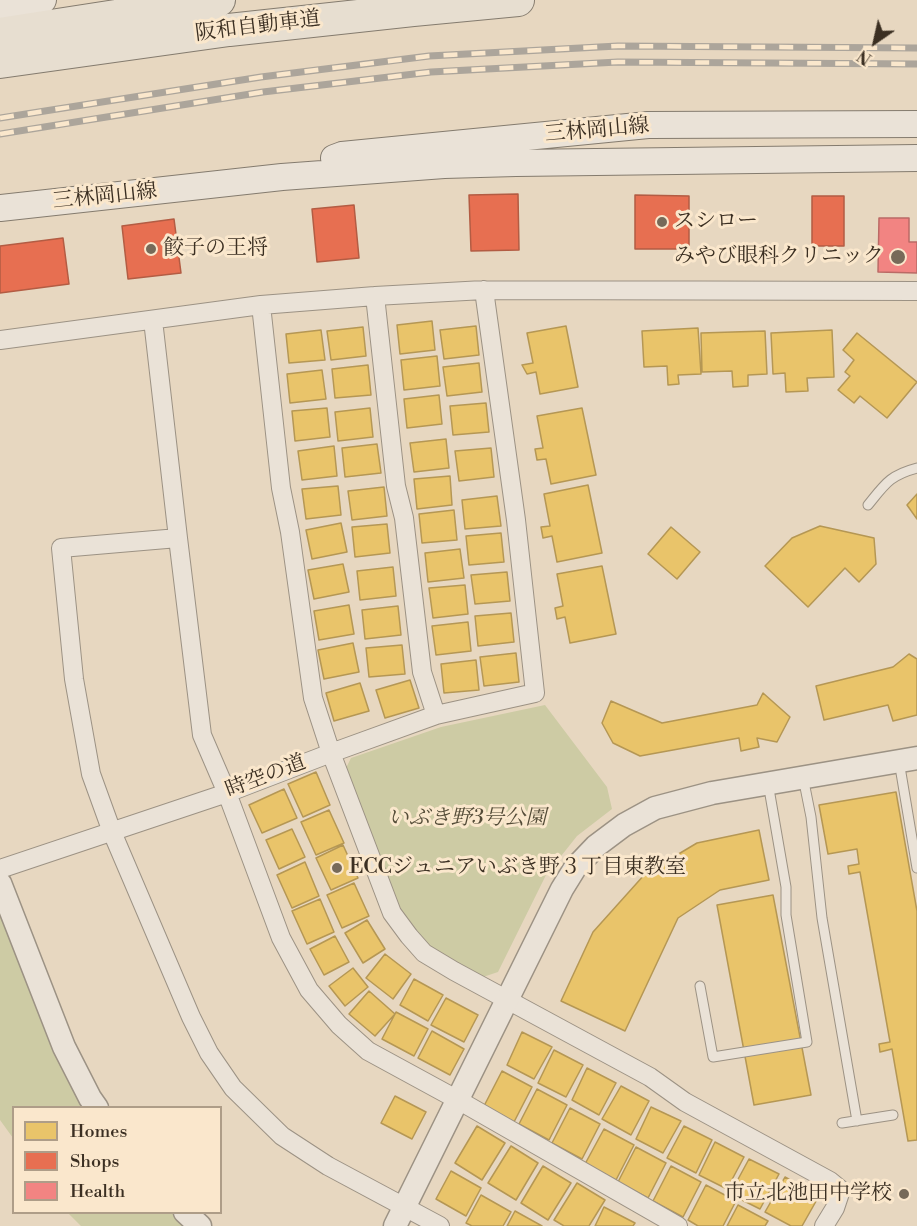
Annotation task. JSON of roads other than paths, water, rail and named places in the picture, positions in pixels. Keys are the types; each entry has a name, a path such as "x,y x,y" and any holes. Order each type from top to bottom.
{"highway":[{"name":"阪和自動車道","path":"0,34 219,0"},
{"name":"阪和自動車道","path":"0,62 229,30 518,0"}],"main road":[{"path":"0,13 43,0"},
{"name":"三林岡山線","path":"282,177 342,155 648,125 917,123"},
{"name":"三林岡山線","path":"0,208 282,177 444,165 917,158"}],"street":[{"path":"0,340 261,305 484,290 917,291"},
{"name":"時空の道","path":"0,869 227,793 436,716 535,693 516,520 484,290"},
{"path":"375,296 396,486 404,518 422,672 436,716"},
{"path":"261,305 281,488 290,532 313,698 331,753 392,913 424,952 454,971 650,1077 685,1102 830,1181 841,1190 835,1208 824,1226"},
{"path":"153,320 202,735 227,793 281,938 309,990 339,1025 368,1052 458,1100 678,1226"},
{"path":"178,538 61,548 74,679 91,774 112,832 191,1017 209,1053 233,1088 282,1136 400,1216 440,1226"},
{"path":"400,1216 562,889 575,868 596,846 624,825 655,808 712,793 908,760"},
{"path":"0,883 64,1047 96,1106"},
{"path":"187,1214 200,1226"}],"lane":[{"path":"868,505 887,481 896,475 917,468"},
{"path":"908,760 917,868"},
{"path":"803,777 811,817 822,918 857,1121"},
{"path":"700,986 713,1057 807,1042 786,915 786,887 768,783"},
{"path":"842,1123 893,1115"}],"railway":[{"path":"0,118 261,77 429,56 618,46 917,48"},
{"path":"0,134 263,92 431,72 618,62 917,64"}],"place":[{"name":"スシロー","path":"662,222"},
{"name":"餃子の王将","path":"151,249"},
{"name":"みやび眼科クリニック","path":"898,257"},
{"name":"ECCジュニアいぶき野３丁目東教室","path":"337,868"},
{"name":"市立北池田中学校","path":"904,1194"}],"park label":[{"name":"いぶき野3号公園","path":"467,819"}]}
